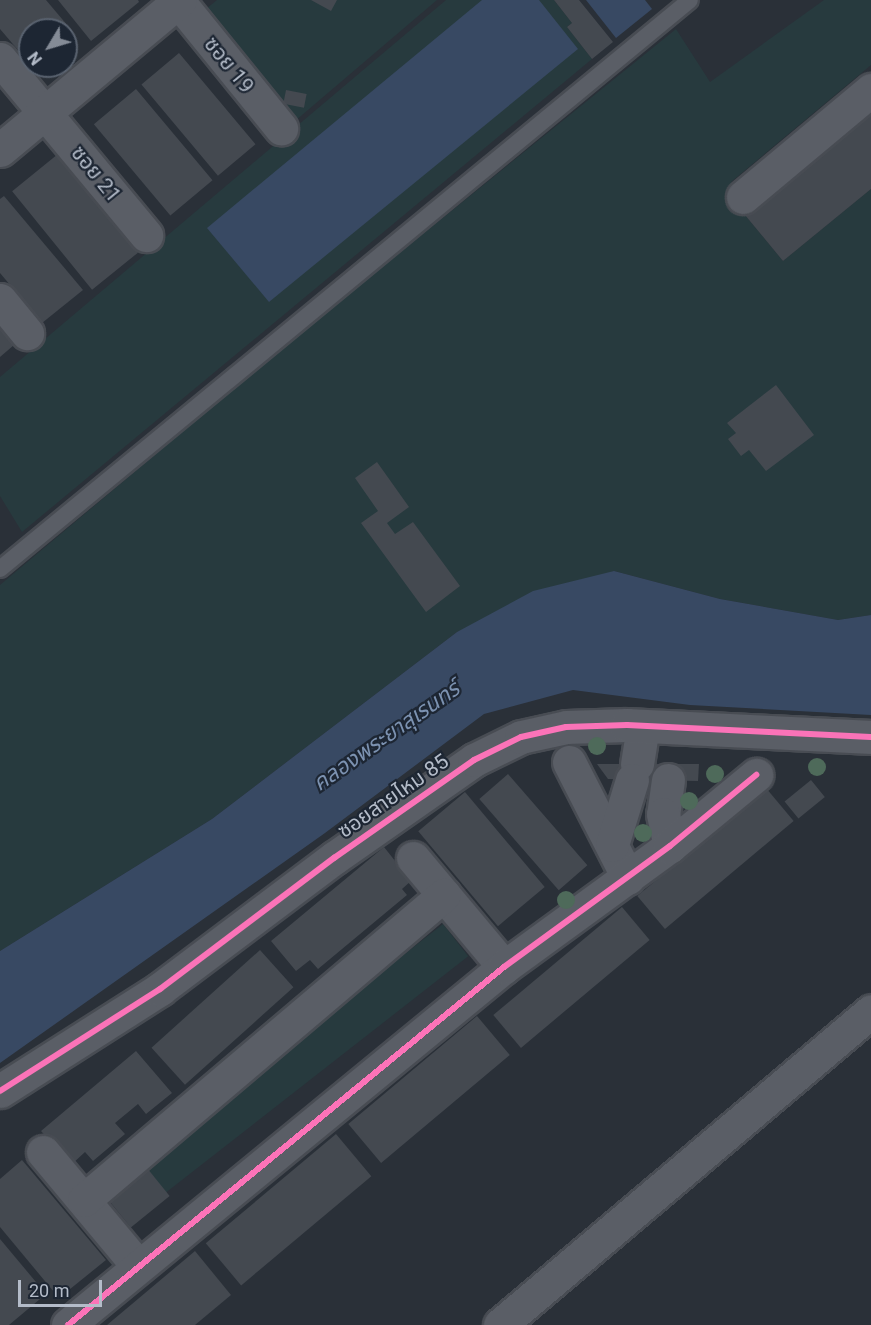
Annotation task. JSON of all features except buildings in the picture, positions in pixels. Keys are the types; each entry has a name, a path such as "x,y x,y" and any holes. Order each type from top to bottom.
{"street":[{"path":"0,150 170,3"},
{"name":"ซอย 19","path":"170,3 281,128"},
{"name":"ซอย 21","path":"0,59 146,235"},
{"path":"743,197 871,90"},
{"path":"0,300 27,333"},
{"name":"ซอยสายไหม 85","path":"0,1091 160,989 334,858 474,760 521,737 566,727 659,728 871,737"},
{"path":"612,844 635,772 659,728"},
{"path":"659,728 669,772 663,814 670,846"},
{"path":"569,762 628,878"},
{"path":"68,1325 504,967 670,846 756,775"},
{"path":"413,858 504,967"},
{"path":"84,1200 444,896"},
{"path":"500,1325 871,1011"},
{"path":"43,1152 138,1266"}],"lane":[{"path":"0,569 690,0"}],"green space":[{"path":"217,0 437,0 288,127 196,17"},
{"path":"446,0 554,0 572,23 567,27 592,59 22,532 0,496 0,377"},
{"path":"824,0 871,0 871,65 731,182 743,197 740,209 783,261 871,189 871,615 838,620 720,599 614,571 457,632 212,819 0,951 0,585 281,349 676,29 710,82"},
{"path":"443,924 468,956 166,1193 140,1160"}],"water":[{"path":"482,0 539,0 578,49 269,302 207,228"},
{"path":"586,0 645,0 652,9 616,38"},
{"name":"คลองพระยาสุเรนทร์","path":"614,571 720,599 838,620 871,615 871,715 690,705 573,690 484,714 325,833 0,1063 0,951 212,819 457,632 533,591"}],"cycle path":[{"path":"0,1091 160,989 334,858 474,760 521,737 566,727 627,725 871,737"},
{"path":"68,1325 504,967 670,846 756,775"}]}
